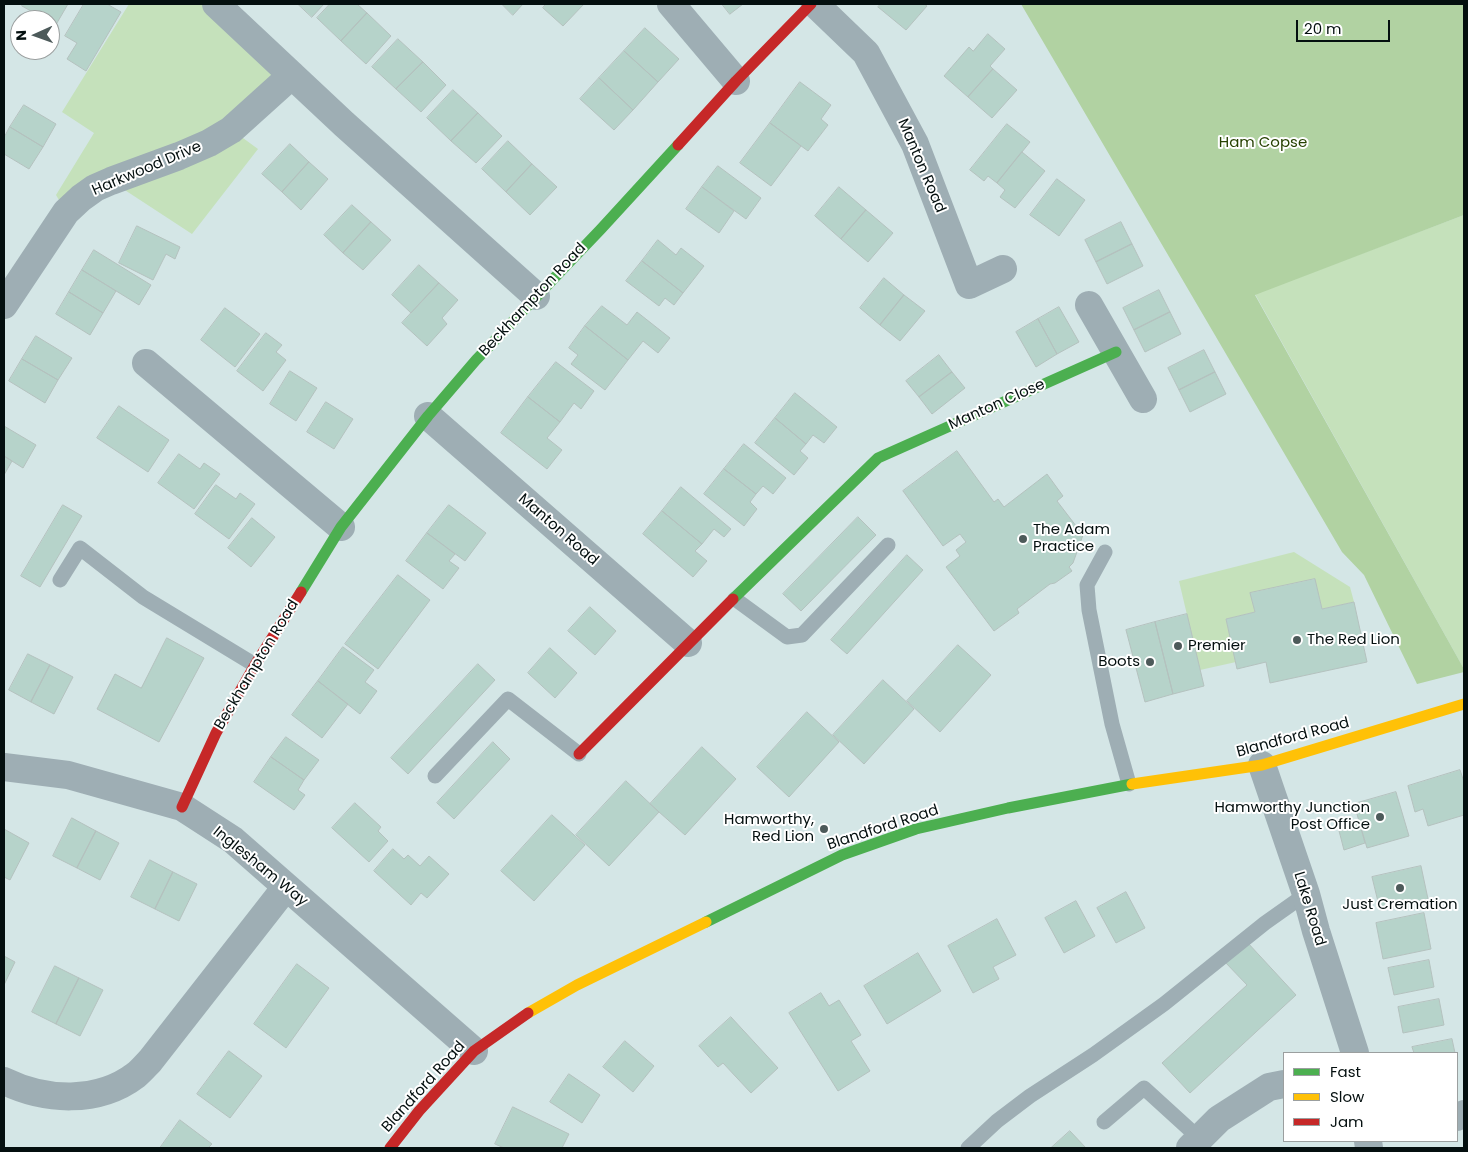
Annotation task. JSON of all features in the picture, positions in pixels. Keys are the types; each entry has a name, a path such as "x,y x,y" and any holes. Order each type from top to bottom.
{"street":[{"path":"216,4 536,296"},
{"path":"671,4 736,82"},
{"name":"Beckhampton Road","path":"182,807 216,733 255,665 341,527 428,416 476,360 811,4"},
{"name":"Manton Road","path":"815,4 866,53 915,144 969,285 1003,268"},
{"name":"Harkwood Drive","path":"4,305 66,212 81,198 95,188 111,181 209,144 231,130 292,75"},
{"path":"1090,305 1142,399"},
{"name":"Manton Close","path":"735,599 878,458 1116,352"},
{"path":"146,363 341,527"},
{"name":"Manton Road","path":"428,416 688,643"},
{"path":"579,754 688,643 735,599"},
{"name":"Blandford Road","path":"390,1148 419,1111 474,1051 524,1015 577,985 842,855 916,829 1008,808 1129,784 1262,765 1464,704"},
{"name":"Lake Road","path":"1262,765 1306,894 1316,932 1355,1052"},
{"name":"Inglesham Way","path":"4,767 68,775 182,807 233,840 474,1051"},
{"path":"4,1081 34,1094 69,1096 104,1092 137,1074 150,1061 286,887"},
{"path":"1195,1144 1219,1119 1269,1087 1283,1084"}],"lane":[{"path":"735,599 787,637 802,635 888,545"},
{"path":"60,580 80,548 143,597 255,665"},
{"path":"1105,552 1087,585 1089,610 1112,724 1129,784"},
{"path":"435,776 508,699 579,754"},
{"path":"968,1148 996,1121 1164,1004 1266,923 1306,894"},
{"path":"1104,1122 1144,1088 1195,1144"}],"green space":[{"path":"129,4 230,4 292,75 232,130 258,149 192,234 111,181 66,212 56,195 94,133 62,112"},
{"name":"Ham Copse","path":"1021,4 1464,4 1464,215 1255,295 1464,672 1417,684 1364,575 1342,552"},
{"path":"1464,215 1464,669 1255,294"},
{"path":"1294,552 1350,587 1354,602 1322,609 1314,579 1251,593 1255,612 1226,619 1236,662 1200,670 1179,581"}],"building":[{"path":"23,4 68,4 60,18 60,10 29,10 22,6"},
{"path":"84,4 107,4 121,12 86,71 67,59 77,43 65,36"},
{"path":"298,4 324,4 312,17"},
{"path":"330,4 357,4 367,13 341,41 317,18"},
{"path":"502,4 523,4 513,15"},
{"path":"546,4 584,4 563,26 543,8"},
{"path":"722,4 743,4 730,14"},
{"path":"881,4 924,4 927,6 906,30 878,7"},
{"path":"367,13 391,36 366,64 341,41"},
{"path":"645,28 679,59 658,82 624,51"},
{"path":"988,34 1005,49 990,66 993,69 968,97 944,76 969,47 973,51"},
{"path":"398,39 423,62 396,89 372,67"},
{"path":"624,51 658,82 633,110 599,78"},
{"path":"423,62 446,85 421,112 396,89"},
{"path":"993,69 1017,90 992,118 968,97"},
{"path":"599,78 633,110 614,130 580,99"},
{"path":"800,82 831,105 821,119 828,125 808,151 770,123"},
{"path":"453,90 478,113 451,141 427,118"},
{"path":"24,105 56,124 43,147 10,127"},
{"path":"478,113 502,136 476,163 451,141"},
{"path":"770,123 801,146 771,186 740,163"},
{"path":"1007,124 1030,142 997,183 988,176 984,181 970,170"},
{"path":"10,127 43,147 29,169 4,154 4,138"},
{"path":"508,141 532,164 506,192 482,169"},
{"path":"290,144 309,162 282,192 262,174"},
{"path":"1022,152 1045,171 1015,208 1000,197 1005,190 997,183"},
{"path":"309,162 328,179 301,210 282,192"},
{"path":"532,164 557,187 530,215 506,192"},
{"path":"718,166 761,198 746,219 702,187"},
{"path":"1057,179 1085,200 1059,236 1030,215"},
{"path":"702,187 734,211 719,233 686,209"},
{"path":"839,187 866,210 841,239 815,216"},
{"path":"352,205 371,222 343,253 324,235"},
{"path":"866,210 893,233 868,262 841,239"},
{"path":"371,222 391,240 363,270 343,253"},
{"path":"1121,222 1132,244 1096,262 1085,240"},
{"path":"137,226 180,247 175,259 166,254 153,280 119,263"},
{"path":"658,240 676,255 681,248 704,266 683,293 642,261"},
{"path":"1132,244 1143,266 1107,284 1096,262"},
{"path":"94,250 151,285 139,305 82,270"},
{"path":"642,261 683,293 674,305 665,298 659,306 626,281"},
{"path":"419,265 439,283 411,313 392,295"},
{"path":"82,270 116,291 103,313 69,292"},
{"path":"884,278 904,295 880,325 860,308"},
{"path":"439,283 458,300 442,318 447,324 427,346 402,323"},
{"path":"1159,290 1170,312 1134,330 1123,308"},
{"path":"69,292 103,313 90,335 56,314"},
{"path":"904,295 925,311 900,341 880,325"},
{"path":"602,306 627,325 637,312 670,338 658,353 643,341 628,360 585,326"},
{"path":"1059,307 1079,342 1057,354 1038,319"},
{"path":"225,308 260,334 235,367 201,340"},
{"path":"1170,312 1181,334 1145,352 1134,330"},
{"path":"1038,319 1057,354 1036,367 1016,332"},
{"path":"585,326 628,360 605,390 571,364 578,355 569,348"},
{"path":"266,333 282,345 276,352 286,360 263,391 237,371"},
{"path":"36,336 72,358 58,380 22,359"},
{"path":"1204,350 1215,372 1179,390 1168,368"},
{"path":"939,355 952,372 919,397 906,381"},
{"path":"22,359 58,380 45,403 9,381"},
{"path":"556,362 594,391 581,409 574,403 560,422 528,397"},
{"path":"290,371 317,388 296,421 270,404"},
{"path":"952,372 965,388 932,414 919,397"},
{"path":"1215,372 1226,394 1190,412 1179,390"},
{"path":"795,393 837,427 824,443 813,435 806,444 775,418"},
{"path":"528,397 560,422 547,438 562,450 547,469 501,433"},
{"path":"326,402 353,419 334,449 307,432"},
{"path":"119,406 169,440 148,472 97,438"},
{"path":"775,418 806,444 800,451 808,458 794,475 755,443"},
{"path":"4,426 36,445 23,468 4,456"},
{"path":"744,444 786,478 773,494 763,486 756,494 724,469"},
{"name":"The Adam Practice","path":"957,451 994,502 998,499 1004,507 1047,474 1063,496 1057,501 1083,535 1073,563 1069,567 1072,571 1055,583 1050,584 1017,609 1019,613 994,631 946,567 960,556 956,550 966,542 960,534 943,546 903,491"},
{"path":"179,454 200,469 204,463 220,474 194,509 158,483"},
{"path":"4,456 12,461 4,475"},
{"path":"724,469 756,494 750,502 757,509 744,526 704,494"},
{"path":"216,485 236,499 240,493 255,504 229,539 195,514"},
{"path":"681,487 731,529 724,537 714,529 702,544 662,511"},
{"path":"63,505 82,516 40,587 21,576"},
{"path":"449,505 486,533 465,561 427,533"},
{"path":"662,511 702,544 695,551 707,561 693,577 643,534"},
{"path":"858,517 876,535 801,611 783,594"},
{"path":"252,518 275,537 251,567 228,548"},
{"path":"427,533 455,554 449,561 459,568 443,589 406,561"},
{"path":"907,555 923,570 847,654 831,640"},
{"path":"398,575 430,600 378,669 345,644"},
{"name":"The Red Lion","path":"1315,579 1322,609 1354,602 1367,662 1270,683 1266,662 1237,669 1226,619 1255,612 1250,593"},
{"path":"590,607 616,631 595,655 568,631"},
{"name":"Premier","path":"1187,614 1204,686 1173,694 1155,622"},
{"name":"Boots","path":"1155,622 1173,694 1145,702 1126,630"},
{"path":"167,638 204,658 159,742 97,709 115,674 141,688"},
{"path":"958,645 991,675 940,732 907,701"},
{"path":"343,647 374,670 365,682 377,691 360,714 318,681"},
{"path":"550,648 577,673 555,698 528,673"},
{"path":"28,654 50,665 31,702 9,690"},
{"path":"478,664 495,680 408,774 391,758"},
{"path":"50,665 73,677 54,714 31,702"},
{"path":"883,680 914,709 864,764 833,735"},
{"path":"318,681 348,704 322,738 292,715"},
{"path":"807,712 839,742 789,797 757,767"},
{"path":"286,737 319,760 304,780 271,757"},
{"path":"493,742 510,759 454,819 437,803"},
{"path":"702,747 736,779 685,835 650,804"},
{"path":"271,757 304,780 298,790 305,795 294,810 254,782"},
{"path":"1460,770 1464,782 1464,815 1428,826 1423,809 1415,812 1408,786"},
{"path":"626,781 659,812 609,866 576,835"},
{"name":"Hamworthy Junction Post Office","path":"1396,792 1409,836 1367,848 1354,804"},
{"path":"355,803 381,827 378,831 388,841 369,862 332,828"},
{"path":"552,815 585,845 534,901 501,871"},
{"path":"72,818 96,831 77,868 53,856"},
{"path":"1359,821 1365,843 1344,850 1338,827"},
{"path":"4,829 29,843 10,880 4,877"},
{"path":"96,831 119,843 100,880 77,868"},
{"path":"393,849 404,859 408,855 420,866 429,856 449,874 427,898 421,893 411,905 374,871"},
{"path":"150,860 173,872 155,909 131,897"},
{"name":"Just Cremation","path":"1421,866 1428,899 1380,910 1372,877"},
{"path":"173,872 197,884 179,921 155,909"},
{"path":"1126,892 1145,928 1116,943 1097,908"},
{"path":"1076,901 1095,936 1064,953 1045,918"},
{"path":"1424,913 1431,949 1383,959 1376,923"},
{"path":"997,919 1016,955 993,967 999,979 973,993 948,946"},
{"path":"1247,942 1296,995 1190,1093 1162,1063 1247,985 1225,962"},
{"path":"918,953 941,991 887,1024 864,986"},
{"path":"4,956 15,962 4,985"},
{"path":"1429,960 1434,987 1394,995 1388,968"},
{"path":"297,964 329,988 286,1048 254,1024"},
{"path":"55,966 79,978 56,1024 32,1012"},
{"path":"79,978 103,990 80,1036 56,1024"},
{"path":"821,993 829,1006 839,1000 861,1035 851,1041 870,1071 838,1091 789,1013"},
{"path":"1439,999 1444,1025 1403,1033 1398,1007"},
{"path":"731,1017 778,1068 751,1093 723,1063 718,1067 699,1046"},
{"path":"1452,1039 1455,1052 1414,1052 1412,1047"},
{"path":"625,1041 654,1066 633,1092 603,1067"},
{"path":"229,1051 262,1076 230,1118 197,1094"},
{"path":"569,1074 600,1095 582,1123 550,1102"},
{"path":"513,1107 569,1134 562,1148 504,1148 495,1144"},
{"path":"180,1120 212,1144 208,1148 160,1148"},
{"path":"1070,1131 1086,1148 1051,1148"}],"traffic: fast":[{"path":"301,592 341,527 428,416 476,360 678,145"},
{"path":"733,599 878,458 1116,352"},
{"path":"706,922 842,855 916,829 1008,808 1132,784"}],"traffic: slow":[{"path":"1132,784 1262,765 1464,704"},
{"path":"528,1013 577,985 706,922"}],"traffic: jam":[{"path":"678,145 736,81 811,4"},
{"path":"182,807 216,733 255,665 301,592"},
{"path":"579,754 733,599"},
{"path":"390,1148 419,1111 474,1051 528,1013"}],"place":[{"name":"The Adam Practice","path":"1023,539"},
{"name":"The Red Lion","path":"1297,640"},
{"name":"Premier","path":"1178,646"},
{"name":"Boots","path":"1150,662"},
{"name":"Hamworthy Junction Post Office","path":"1380,817"},
{"name":"Hamworthy, Red Lion","path":"824,829"},
{"name":"Just Cremation","path":"1400,888"}]}
